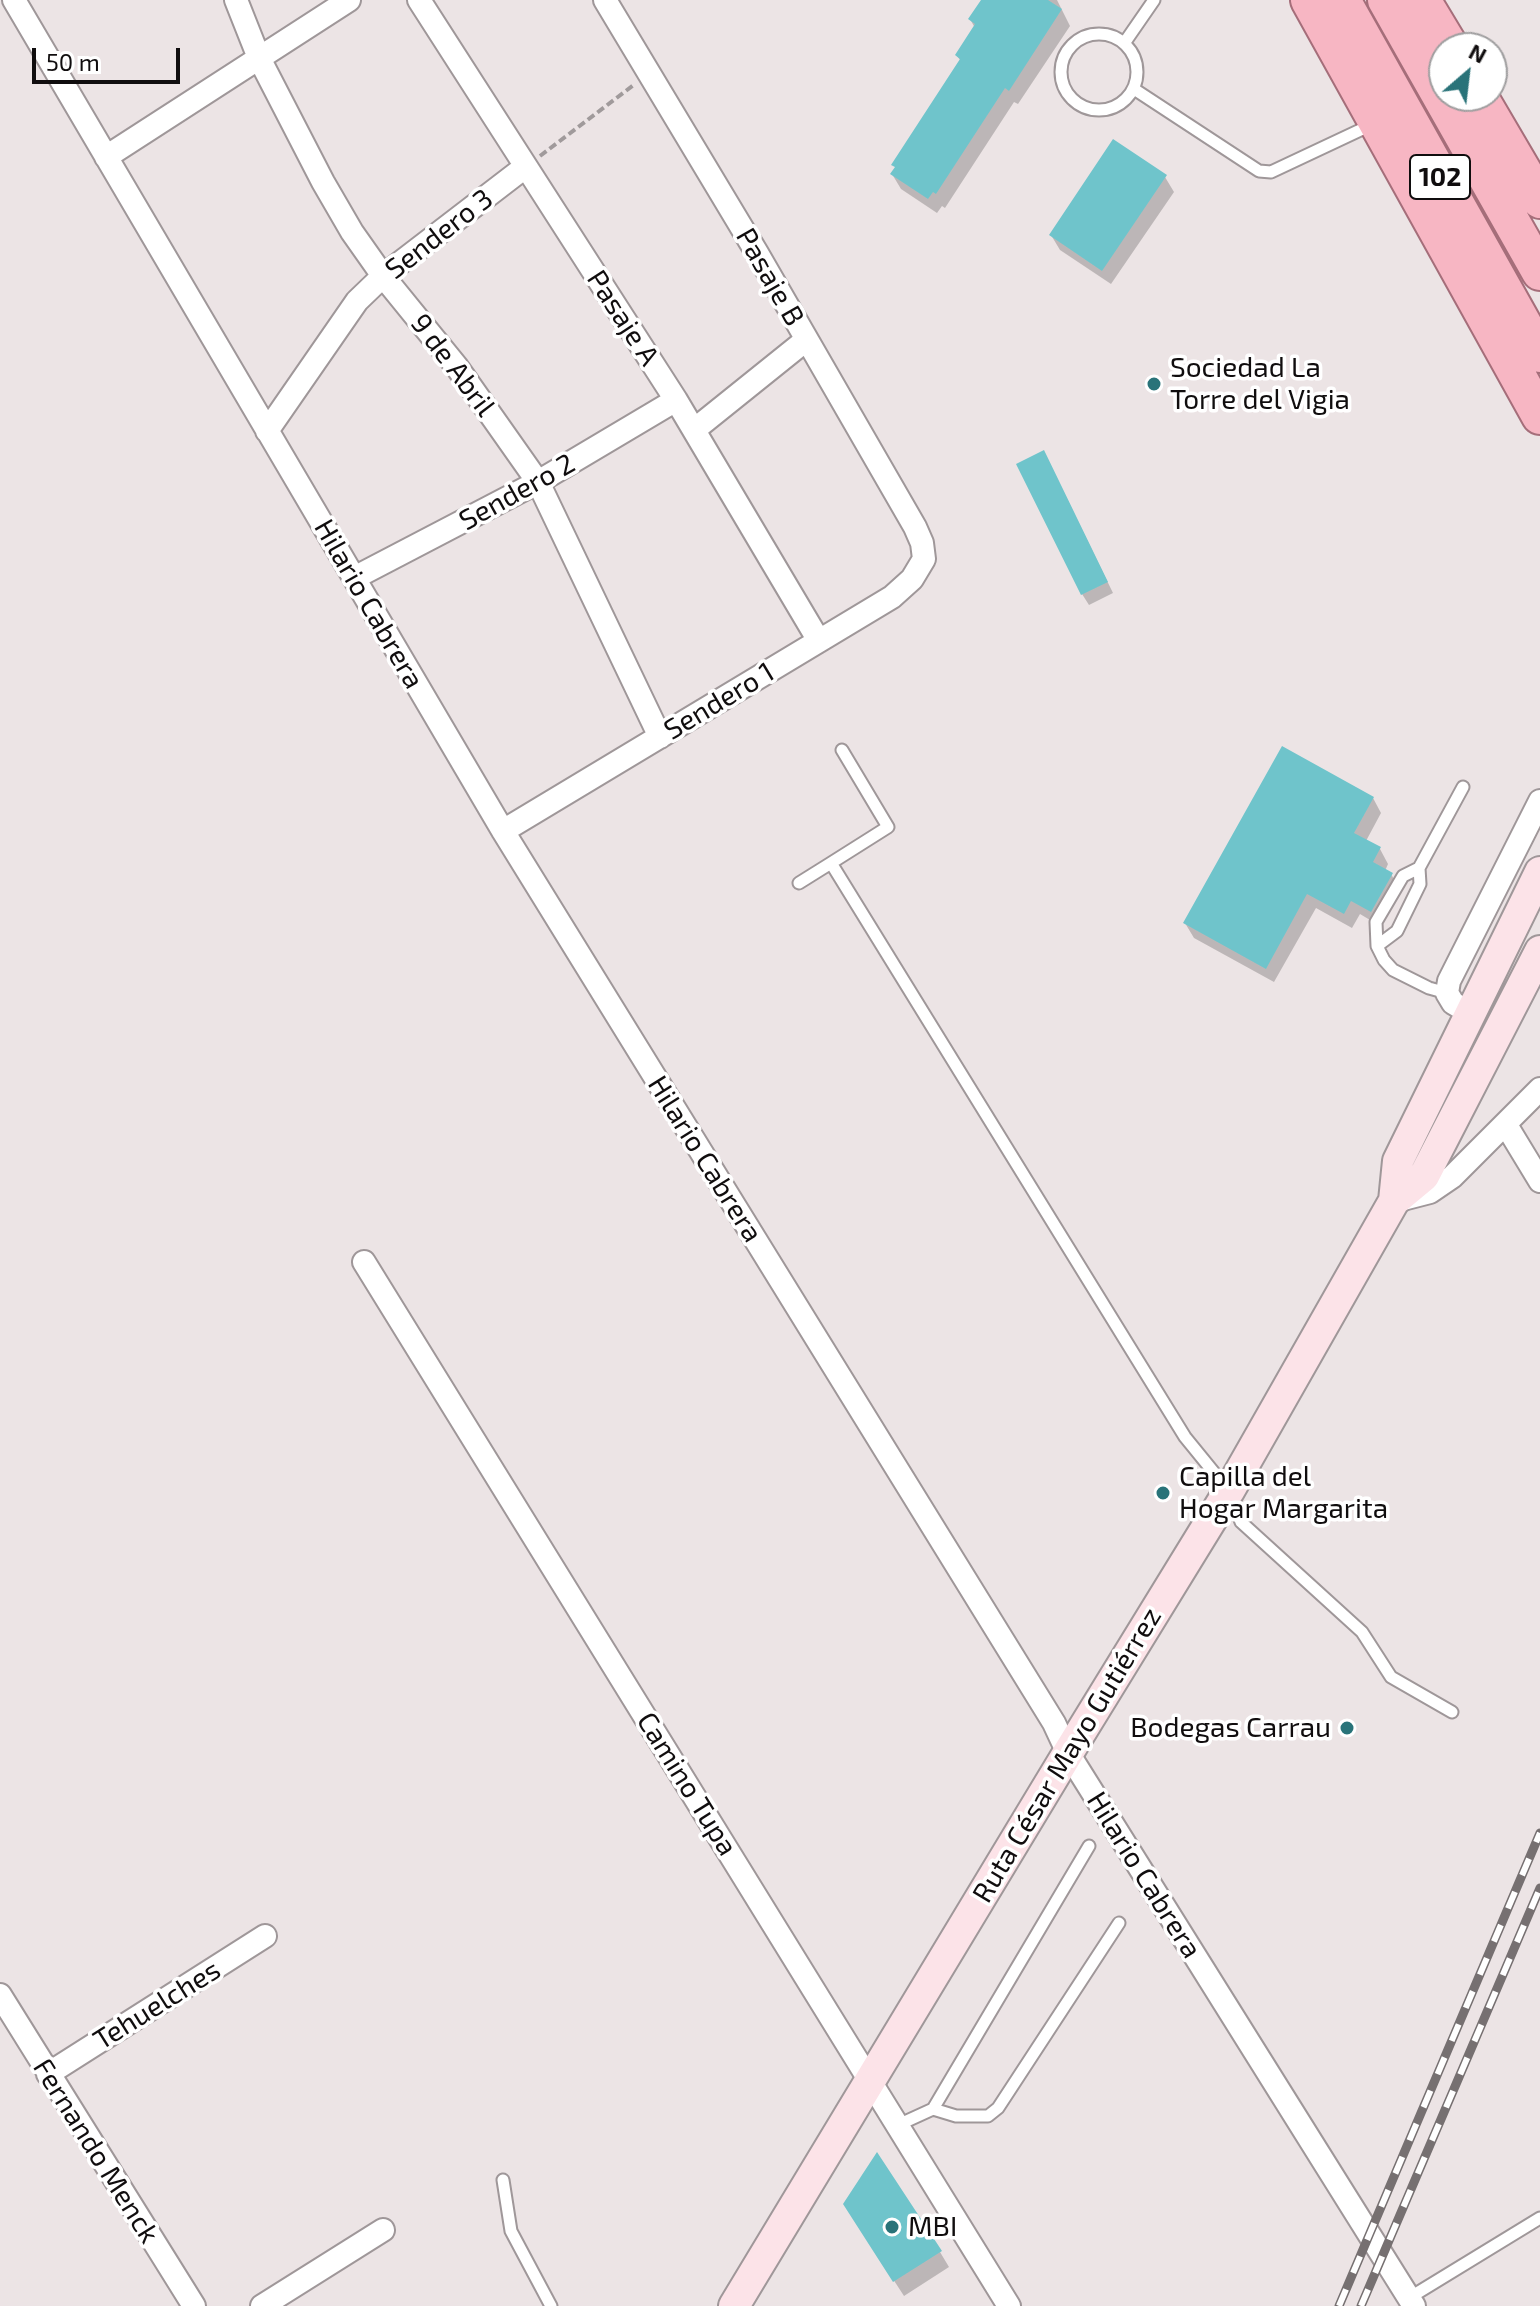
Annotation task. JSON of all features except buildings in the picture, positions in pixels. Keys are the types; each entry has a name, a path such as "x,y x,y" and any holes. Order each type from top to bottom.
{"highway":[{"path":"1309,0 1540,416"},
{"name":"102","path":"1342,0 1540,354"},
{"name":"102","path":"1386,0 1540,272"},
{"path":"1422,0 1441,32"},
{"path":"1488,112 1540,200"}],"main road":[{"name":"Ruta César Mayo Gutiérrez","path":"1394,1201 1398,1161 1540,872"},
{"name":"Ruta César Mayo Gutiérrez","path":"734,2306 1229,1491 1394,1201 1424,1176 1540,951"}],"street":[{"name":"Hilario Cabrera","path":"14,0 503,831 1046,1709 1068,1753 1411,2302"},
{"name":"9 de Abril","path":"236,0 259,58 323,182 383,276 457,367 538,482 660,737"},
{"path":"106,157 349,0"},
{"name":"Pasaje A","path":"419,0 676,400 819,641"},
{"name":"Pasaje B","path":"605,0 757,253 915,527 922,543 924,559"},
{"name":"Sendero 3","path":"267,431 357,301 383,276 525,167"},
{"path":"694,430 806,340"},
{"name":"Sendero 2","path":"354,578 538,482 676,400"},
{"name":"Sendero 1","path":"503,831 892,597 912,579 924,559"},
{"path":"1470,1013 1453,1003 1447,993 1449,981 1540,801"},
{"path":"1394,1201 1430,1192 1452,1177 1540,1089"},
{"path":"1506,1125 1540,1181"},
{"name":"Camino Tupa","path":"364,1262 1009,2306"},
{"name":"Tehuelches","path":"48,2074 265,1936"},
{"name":"Fernando Menck","path":"0,1995 194,2306"},
{"path":"262,2306 383,2230"}],"lane":[{"path":"1125,42 1154,0"},
{"path":"1098,33 1112,35 1125,42 1135,56 1138,72 1134,89 1126,101 1113,108 1098,110 1084,107 1072,99 1063,86 1060,72 1063,57 1071,45 1083,36 1098,33"},
{"path":"1134,89 1259,171 1271,172 1376,123"},
{"path":"799,883 888,827 842,750"},
{"path":"1377,946 1397,931 1420,884 1419,868 1463,787"},
{"path":"831,863 1185,1437 1229,1491 1241,1522 1362,1632 1391,1677 1452,1712"},
{"path":"1419,868 1403,876 1376,922 1377,946 1393,970 1429,988 1447,993"},
{"path":"898,2125 933,2109 1089,1846"},
{"path":"933,2109 956,2116 988,2116 998,2108 1119,1923"},
{"path":"503,2180 511,2231 551,2306"},
{"path":"1411,2302 1540,2218"}],"path":[{"path":"525,167 649,73"}],"railway":[{"path":"1339,2306 1540,1833"},
{"path":"1361,2306 1540,1888"}],"place":[{"name":"Sociedad La Torre del Vigia","path":"1154,384"},
{"name":"Capilla del Hogar Margarita","path":"1163,1493"},
{"name":"Bodegas Carrau","path":"1347,1728"},
{"name":"MBI","path":"892,2227"}]}
